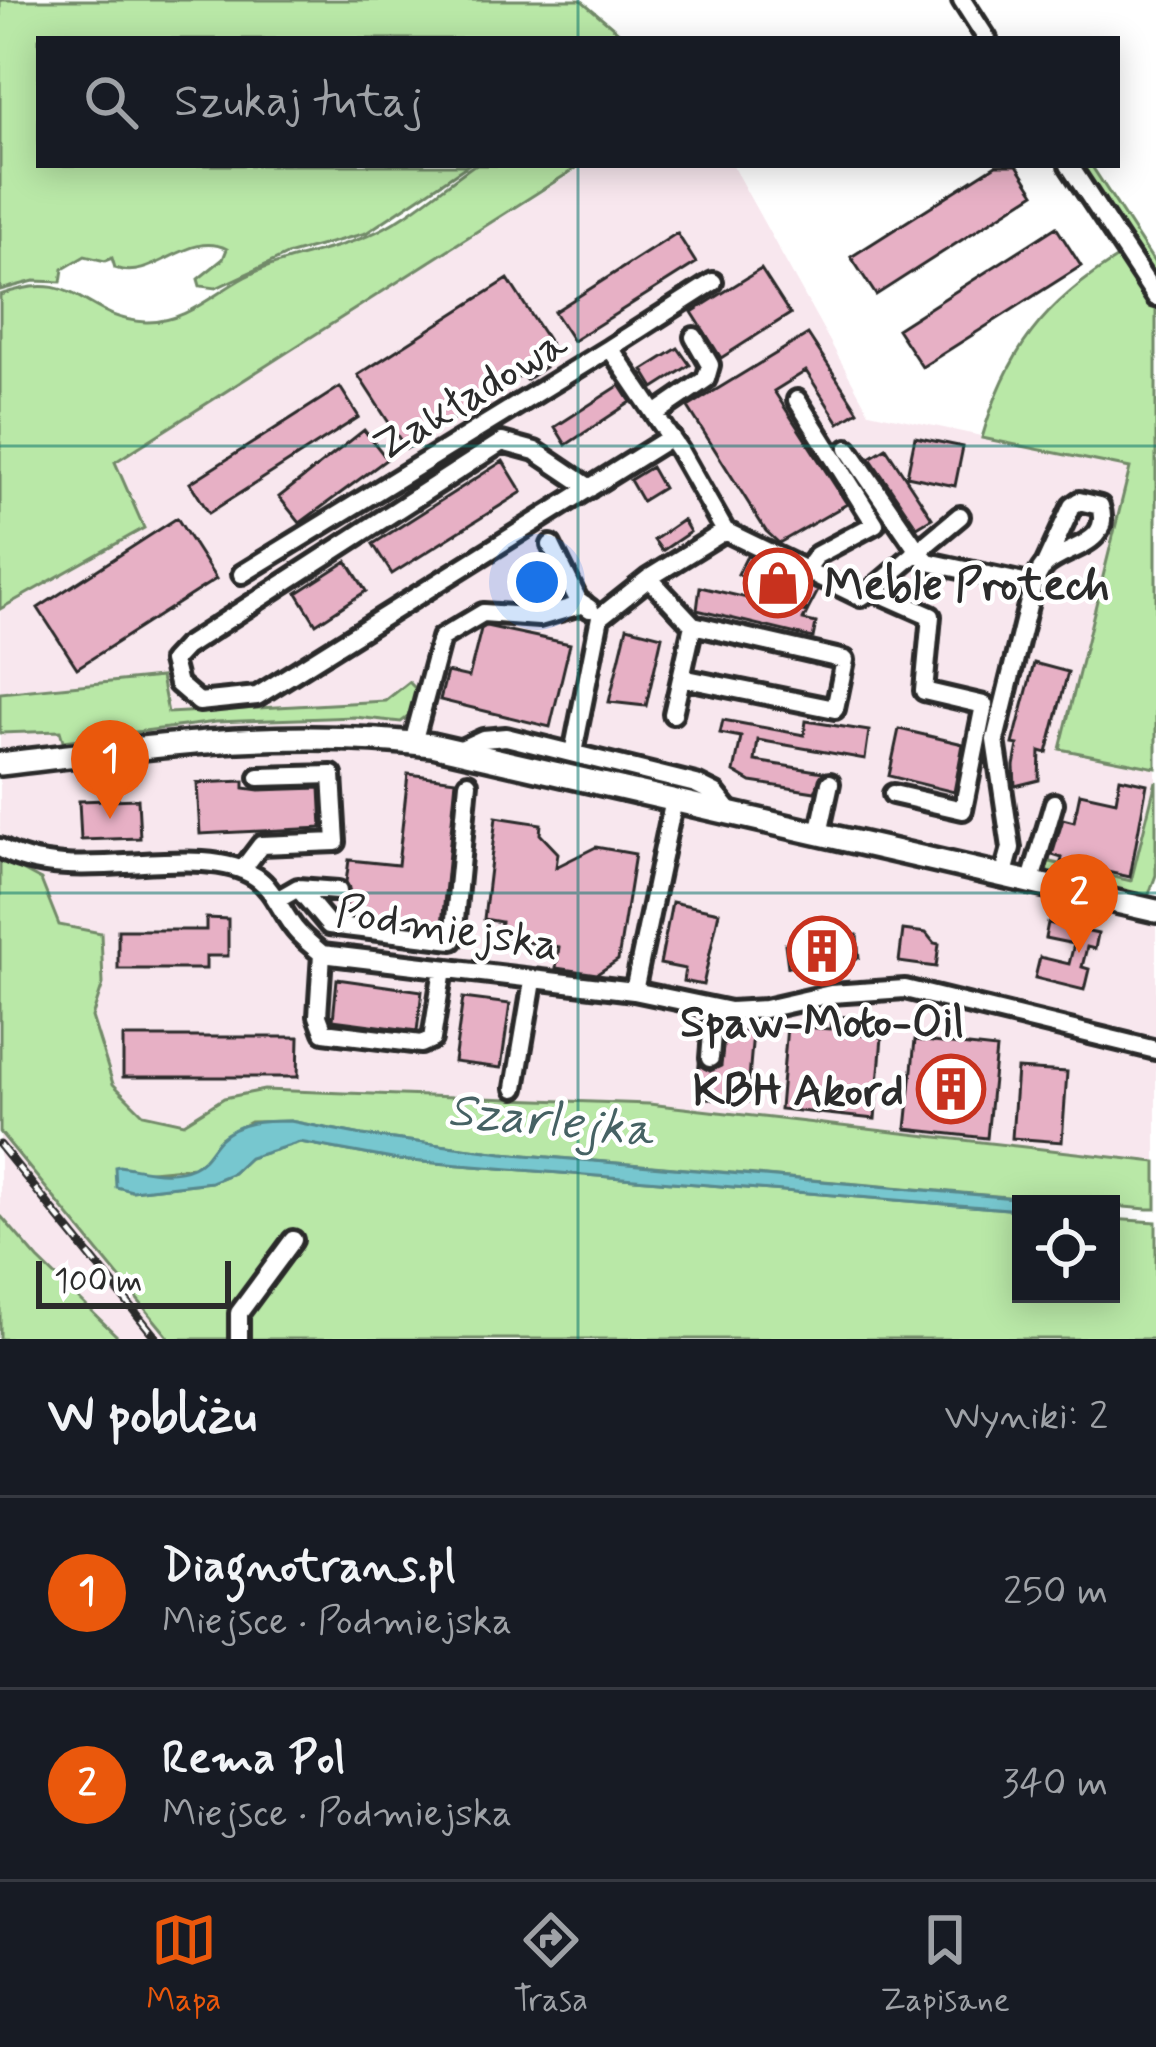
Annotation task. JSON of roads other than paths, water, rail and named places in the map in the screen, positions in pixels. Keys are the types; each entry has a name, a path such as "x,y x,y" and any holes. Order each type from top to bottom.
{"main road":[{"path":"0,764 213,739 322,735 413,743 1156,911"}],"street":[{"path":"962,0 984,36"},
{"path":"1071,168 1156,297"},
{"path":"610,348 713,282"},
{"path":"655,414 706,379 710,365 694,338"},
{"name":"Zakładowa","path":"242,574 610,348 725,531"},
{"path":"796,400 875,524 818,555 806,570"},
{"path":"590,488 535,451 502,442 185,647 172,661 178,684 199,702 256,696 590,488 670,437"},
{"path":"848,449 928,562 1033,585"},
{"path":"573,753 600,617 649,578 725,531 861,597 960,516"},
{"path":"551,545 584,604 600,617"},
{"path":"1003,877 1011,848 995,740 1033,585 1044,567"},
{"path":"649,578 693,626 845,659 835,709 682,677"},
{"path":"872,590 931,616 924,691 984,705 963,810 892,794"},
{"path":"413,743 441,638 483,613 539,617 584,604"},
{"path":"673,714 693,626"},
{"path":"459,750 483,739 506,737 696,784 716,794 732,814"},
{"path":"0,848 29,861 60,864 226,863 242,870 261,845 336,842 332,775 259,777"},
{"path":"298,888 329,925 453,940 468,783"},
{"path":"819,834 830,783"},
{"path":"634,992 674,800"},
{"path":"1030,884 1054,803"},
{"name":"Podmiejska","path":"242,870 258,878 295,929 322,954 634,992 714,1009 765,1009 831,994 905,989 1156,1050"},
{"path":"277,900 298,888 338,891"},
{"path":"322,954 318,1016 324,1032 421,1044 432,1039 442,969"},
{"path":"515,1088 533,981"},
{"path":"710,1058 714,1009"},
{"path":"239,1339 239,1313 293,1240"}],"water":[{"path":"290,1121 502,1153 1012,1198 1012,1209 398,1160 300,1142 249,1158 233,1173 211,1182 132,1191 116,1187 115,1167 184,1170 201,1162 235,1129"}],"railway":[{"path":"0,1145 157,1339"}],"place":[{"name":"Meble Protech","path":"778,583"},
{"name":"Diagnotrans.pl","path":"110,819"},
{"name":"Spaw-Moto-Oil","path":"822,951"},
{"name":"Rema Pol","path":"1079,953"},
{"name":"KBH Akord","path":"951,1089"}],"water label":[{"name":"Szarlejka","path":"551,1118"}]}
